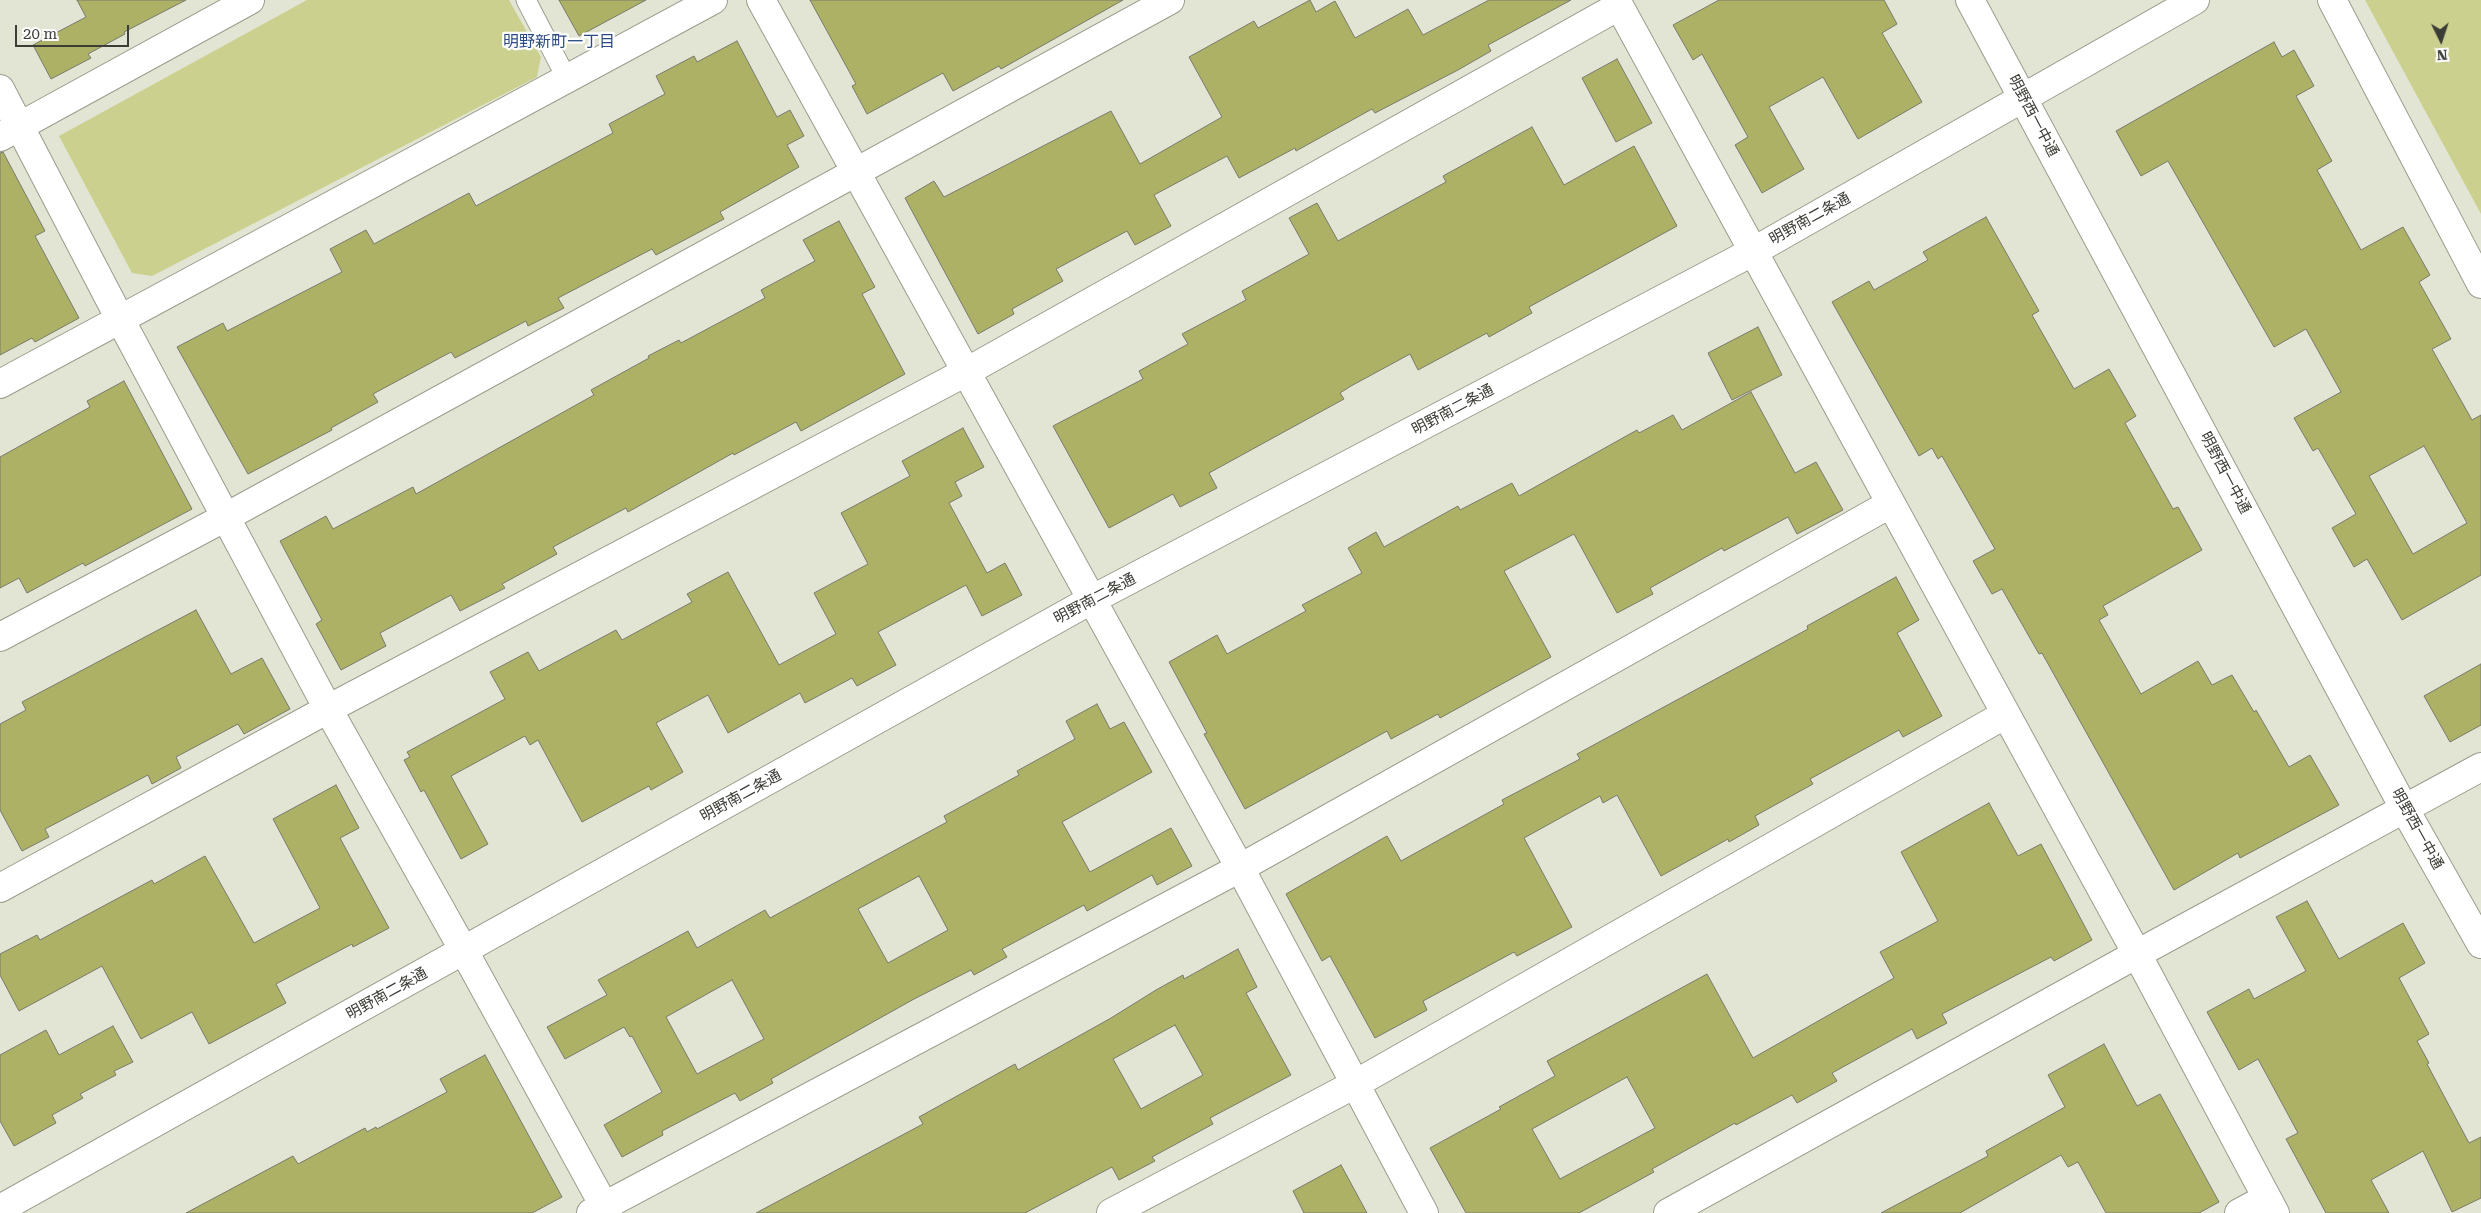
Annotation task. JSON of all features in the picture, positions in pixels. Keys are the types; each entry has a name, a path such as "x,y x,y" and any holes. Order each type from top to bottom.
{"street":[{"path":"10,132 250,0"},
{"path":"0,384 713,0"},
{"path":"761,0 1240,868 1357,1083 1424,1213"},
{"path":"0,637 226,517 1170,0"},
{"name":"明野西一中通","path":"1970,0 2404,808 2481,944"},
{"name":"明野南二条通","path":"0,1209 1091,600 1754,251 2195,0"},
{"path":"2332,0 2481,284"},
{"path":"0,888 328,710 966,372 1618,3 2137,954 2271,1206 2239,1213"},
{"path":"0,89 10,132 120,319 328,710 464,951 601,1211 1240,868 1890,504"},
{"path":"1111,1213 1357,1083 2006,714"},
{"path":"1668,1213 2137,954 2481,767"}],"lane":[{"path":"526,0 567,79"}],"green space":[{"path":"307,0 509,0 541,57 537,77 152,276 132,273 59,136"},
{"path":"2365,0 2481,0 2481,214"}],"building":[{"path":"77,0 186,0 124,32 125,34 88,54 91,58 51,79 33,45 86,17"},
{"path":"559,0 646,0 579,36"},
{"path":"810,0 1123,0 1001,69 999,66 953,91 943,73 867,114 852,86 856,84"},
{"path":"1310,0 1316,12 1335,1 1355,38 1408,9 1423,35 1489,0 1571,0 1488,45 1491,51 1458,70 1375,113 1372,109 1296,151 1295,148 1239,178 1227,156 1154,195 1171,226 1135,245 1127,231 1056,269 1063,281 1012,309 1014,314 978,334 905,198 934,181 944,197 1111,111 1140,164 1222,117 1189,57 1254,21 1258,28"},
{"path":"1719,0 1884,0 1897,24 1882,33 1922,102 1858,139 1823,77 1769,107 1804,169 1762,193 1735,145 1748,137 1702,54 1693,60 1673,25"},
{"path":"737,41 777,117 790,110 804,136 787,145 799,167 720,212 724,219 656,255 652,249 558,298 564,308 528,326 526,321 455,358 451,352 373,394 378,402 331,428 332,430 248,474 177,347 223,323 227,331 342,272 330,249 366,230 374,244 469,193 476,206 613,133 609,124 665,94 656,76 694,56 697,62"},
{"path":"2274,42 2282,57 2294,50 2314,86 2296,96 2332,161 2317,170 2361,250 2403,227 2430,275 2419,282 2451,339 2432,349 2472,420 2481,415 2481,575 2402,620 2367,559 2354,567 2332,528 2356,514 2318,448 2313,451 2294,418 2341,392 2306,329 2274,347 2168,161 2141,176 2116,131","holes":["2424,446 2467,523 2413,554 2369,476"]},
{"path":"1617,59 1652,123 1616,142 1582,78"},
{"path":"1532,127 1564,185 1634,146 1677,226 1529,307 1532,313 1489,337 1487,333 1418,370 1410,354 1351,386 1340,393 1344,399 1209,473 1217,488 1180,507 1173,494 1109,528 1053,426 1143,379 1139,371 1188,344 1182,334 1246,300 1242,291 1309,254 1289,218 1317,203 1338,241 1446,182 1443,176"},
{"path":"3,152 45,231 35,236 79,318 35,342 32,338 0,355 0,153"},
{"path":"1986,217 2039,311 2032,315 2074,389 2109,369 2136,416 2125,423 2173,509 2178,507 2202,550 2103,606 2108,615 2099,620 2141,694 2198,661 2212,685 2232,675 2254,712 2256,710 2289,767 2310,755 2339,805 2240,858 2238,853 2174,890 2042,653 2039,654 2002,589 1992,594 1973,561 1995,549 1942,456 1938,459 1932,448 1919,456 1832,302 1869,281 1874,290 1928,260 1923,252"},
{"path":"839,221 875,287 862,294 905,374 801,431 796,422 734,455 733,453 628,512 626,508 553,547 557,554 502,584 505,588 460,611 451,595 380,633 386,646 341,670 316,624 322,620 280,541 326,516 333,529 413,487 416,494 594,395 591,390 649,358 648,356 679,340 681,343 765,298 761,290 815,261 803,240"},
{"path":"1758,327 1782,375 1732,400 1708,353"},
{"path":"124,381 192,509 85,566 83,563 27,593 19,578 0,588 0,457 90,407 87,401"},
{"path":"1751,392 1795,473 1816,462 1843,510 1797,534 1788,517 1724,551 1722,548 1650,588 1653,594 1617,613 1574,534 1504,571 1551,657 1440,718 1438,714 1391,739 1387,731 1245,809 1204,734 1207,733 1169,662 1217,635 1227,654 1306,611 1302,605 1362,573 1348,548 1376,532 1384,547 1458,506 1460,510 1512,483 1519,496 1637,430 1639,433 1673,415 1682,430"},
{"path":"963,428 984,467 955,482 962,496 949,503 987,573 1005,563 1022,595 982,616 966,585 878,632 896,665 857,686 852,678 805,703 800,693 728,733 708,695 656,723 683,772 651,790 649,786 582,822 538,740 530,745 525,736 451,776 488,844 461,859 424,790 421,792 404,760 410,757 407,752 505,699 490,672 528,652 539,671 616,630 622,640 692,602 687,594 728,572 779,665 836,634 814,593 868,564 841,513 910,476 902,461"},
{"path":"1896,577 1919,620 1897,633 1942,716 1903,737 1899,730 1810,779 1813,784 1755,816 1759,825 1729,842 1728,839 1661,876 1617,795 1603,803 1600,796 1524,838 1572,927 1517,956 1514,952 1423,1001 1427,1010 1375,1038 1330,956 1322,961 1286,894 1387,836 1401,861 1504,804 1502,800 1580,759 1577,754 1808,629 1807,626"},
{"path":"196,610 231,674 262,658 290,709 244,734 238,724 176,757 181,768 152,784 148,775 45,829 49,837 22,851 0,810 0,724 26,710 22,702"},
{"path":"2481,664 2481,725 2450,742 2424,696"},
{"path":"1097,704 1110,729 1124,722 1152,772 1062,822 1090,872 1171,828 1192,866 1157,885 1152,875 1087,911 1084,905 1002,949 1007,957 974,975 971,970 914,999 771,1079 773,1083 740,1101 735,1093 662,1131 663,1135 622,1157 604,1125 662,1092 632,1036 630,1037 624,1027 565,1059 547,1027 607,995 598,980 688,931 697,948 765,910 770,918 947,822 944,816 1019,775 1017,771 1075,739 1066,721","holes":["919,876 948,930 888,963 858,909","732,980 764,1039 697,1074 666,1017"]},
{"path":"336,785 359,828 340,838 389,928 353,947 352,944 276,984 286,1003 209,1044 192,1012 141,1039 102,966 19,1011 0,975 0,954 37,935 40,940 152,880 154,884 205,856 254,943 320,908 273,819"},
{"path":"1989,803 2018,856 2041,844 2092,940 2054,961 2051,957 1942,1014 1947,1023 1917,1039 1912,1029 1832,1073 1837,1081 1797,1103 1792,1095 1736,1125 1735,1123 1652,1169 1654,1172 1579,1213 1466,1213 1430,1148 1501,1109 1499,1107 1555,1076 1547,1061 1707,974 1753,1058 1894,978 1880,952 1938,921 1901,852","holes":["1627,1077 1655,1128 1560,1179 1532,1129"]},
{"path":"2307,901 2339,959 2403,923 2425,963 2399,978 2429,1034 2417,1041 2429,1063 2427,1064 2469,1143 2481,1137 2481,1198 2452,1212 2423,1151 2371,1180 2389,1213 2326,1213 2286,1139 2298,1133 2258,1059 2239,1070 2207,1012 2249,989 2254,999 2306,971 2276,917"},
{"path":"1238,949 1257,987 1246,993 1291,1075 1210,1118 1213,1124 1152,1157 1155,1161 1119,1180 1112,1167 1025,1213 756,1213 923,1124 919,1117 1015,1064 1018,1070 1183,975 1184,979","holes":["1175,1025 1203,1075 1141,1109 1113,1059"]},
{"path":"113,1026 133,1062 114,1071 116,1075 80,1094 83,1098 52,1115 56,1123 14,1146 0,1121 0,1055 46,1030 59,1055"},
{"path":"2104,1044 2137,1106 2160,1094 2219,1202 2199,1213 2106,1213 2078,1162 2068,1167 2061,1155 1960,1213 1881,1213 1988,1156 1986,1151 2065,1107 2048,1075"},
{"path":"485,1055 562,1197 532,1213 186,1213 293,1156 298,1164 365,1128 367,1132 376,1127 377,1129 447,1092 440,1079"},
{"path":"1341,1165 1367,1213 1304,1213 1293,1191"}],"district":[{"name":"明野新町一丁目","path":"559,42"}]}
